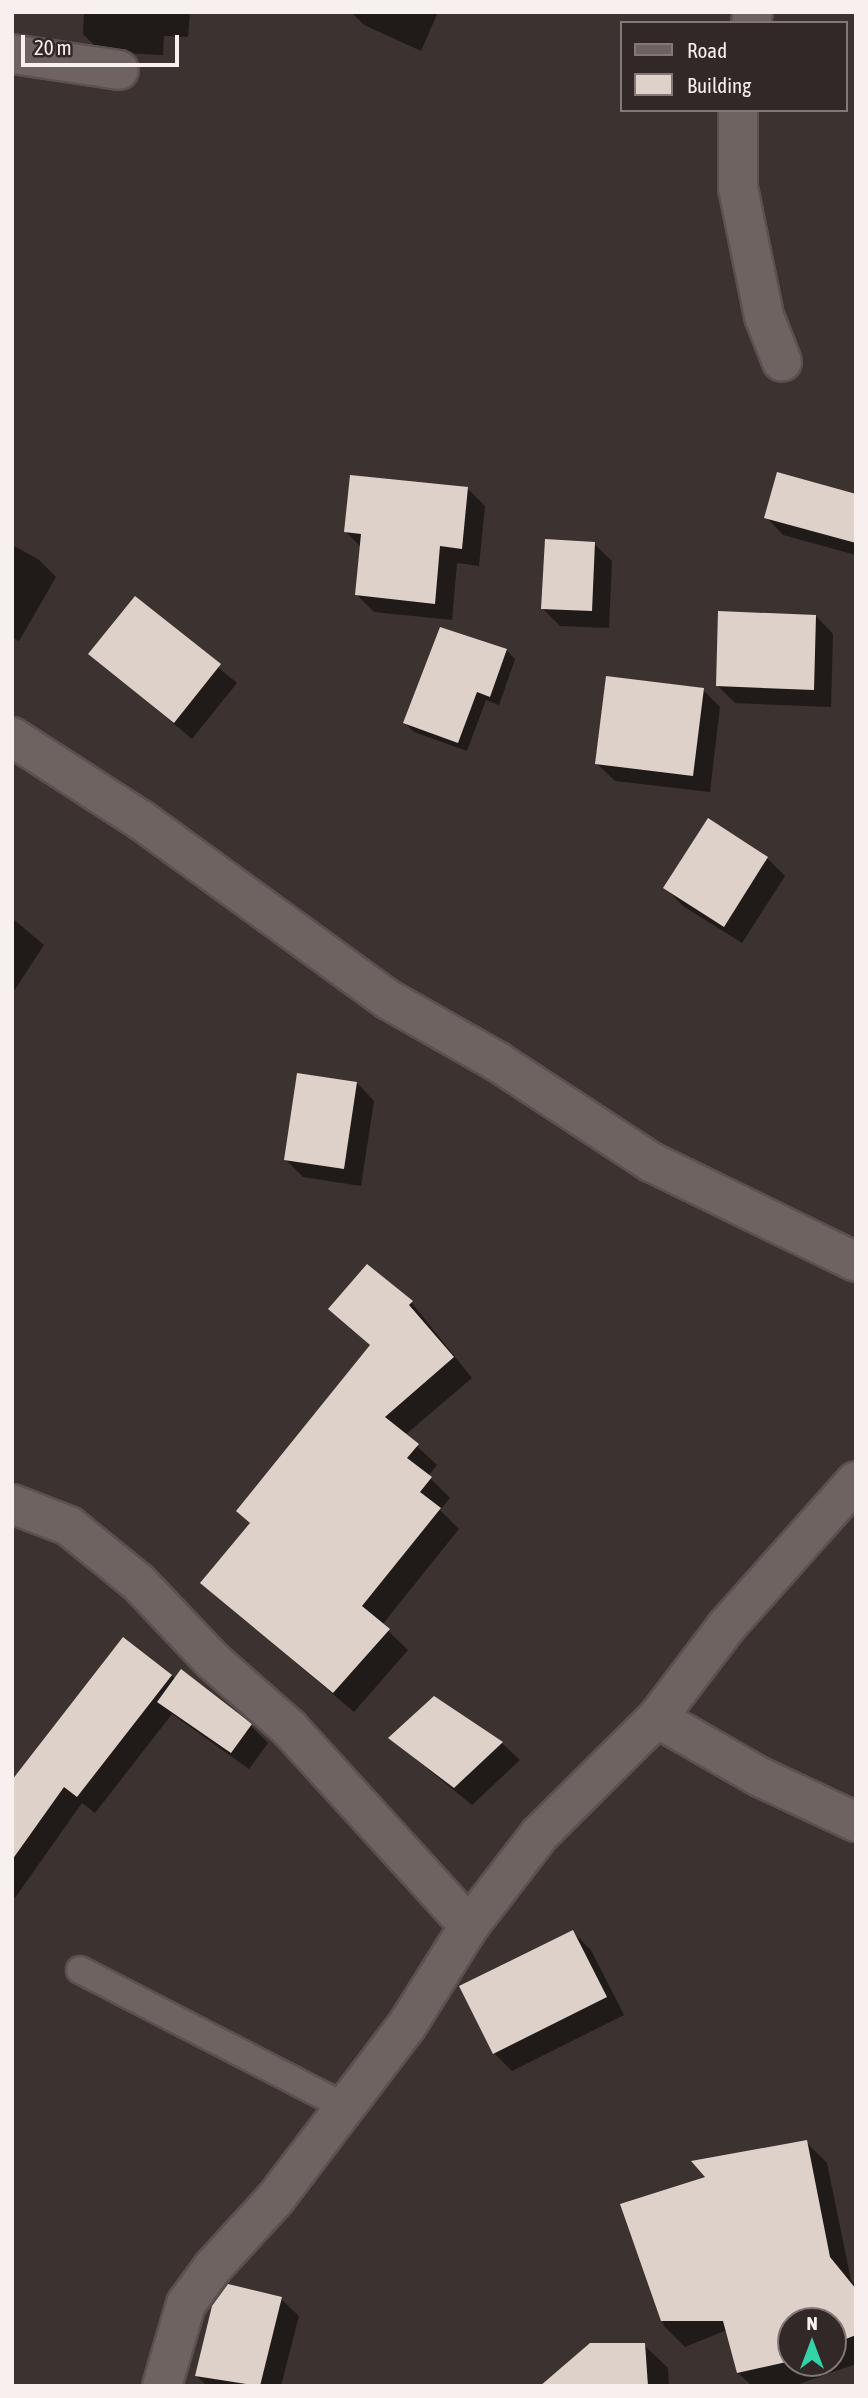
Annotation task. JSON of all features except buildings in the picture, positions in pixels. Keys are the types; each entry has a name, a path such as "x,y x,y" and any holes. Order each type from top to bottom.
{"street":[{"path":"12,54 119,70"},
{"path":"738,112 738,188 764,316 782,362"},
{"path":"12,737 141,820 389,1000 498,1062 651,1162 856,1262"},
{"path":"162,2386 186,2304 213,2267 276,2199 405,2027 469,1926 539,1835 657,1718 735,1616 856,1480"},
{"path":"12,1504 69,1526 138,1582 213,1661 290,1729 469,1926"},
{"path":"657,1718 760,1777 856,1822"}],"lane":[{"path":"79,1970 345,2107"}]}
